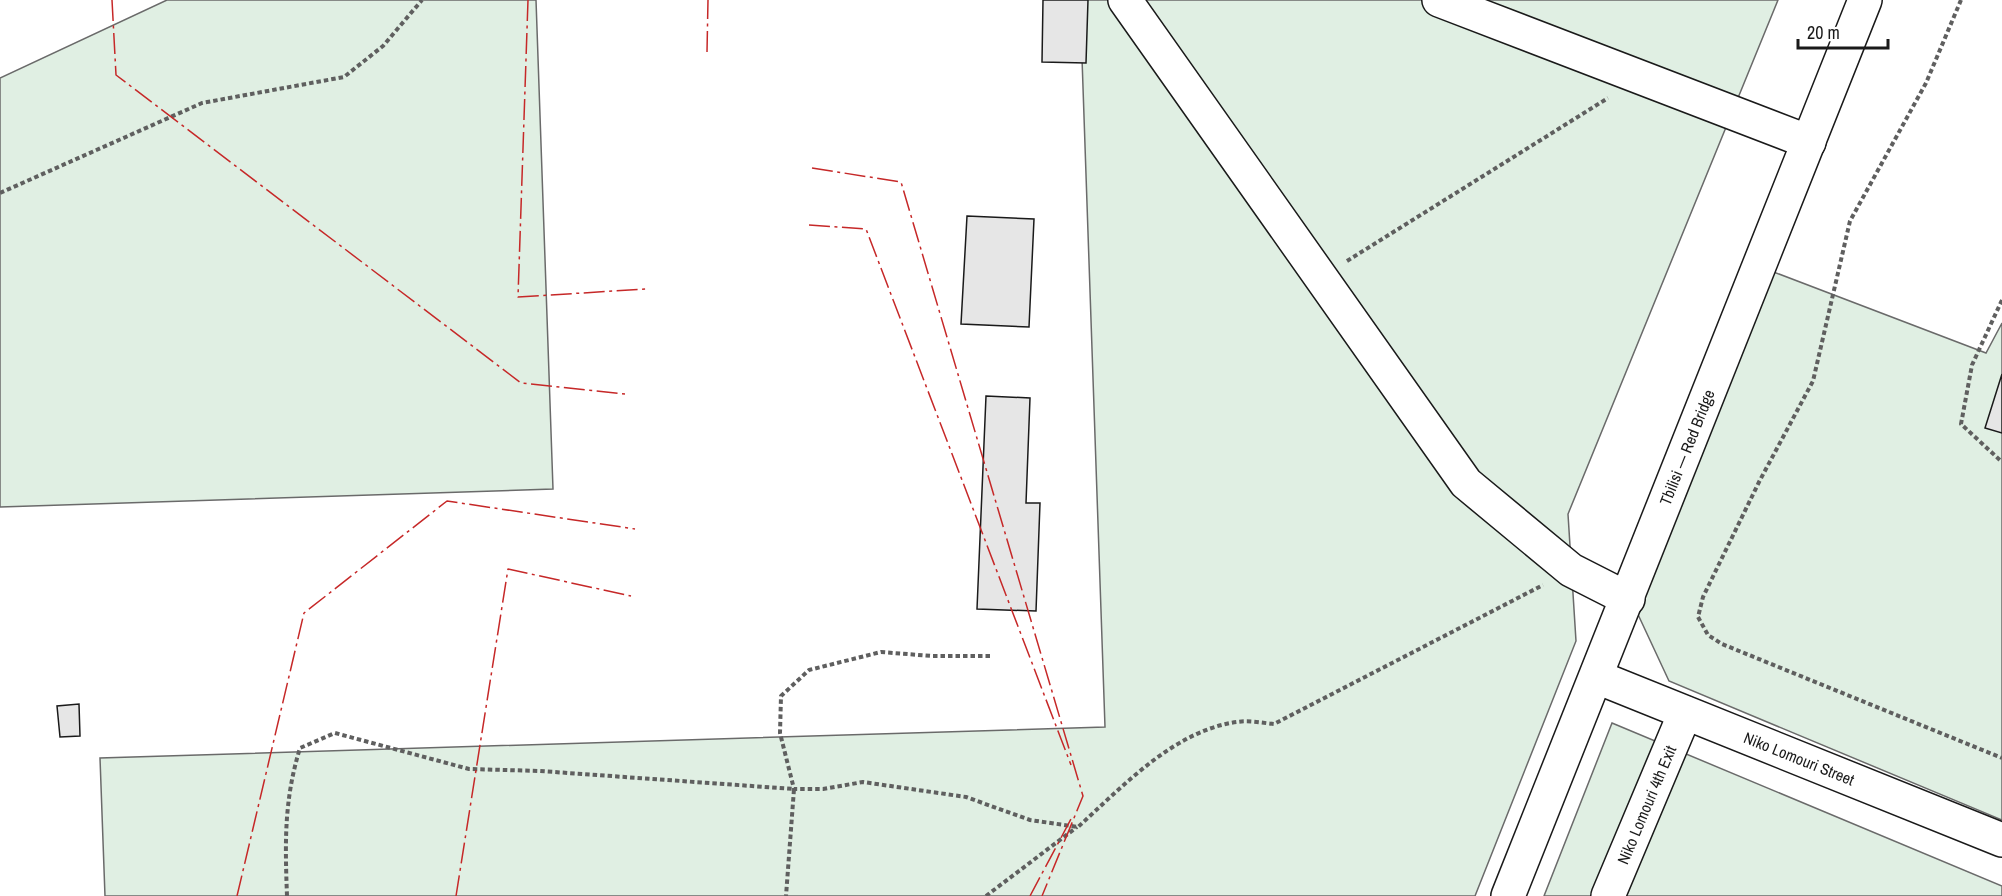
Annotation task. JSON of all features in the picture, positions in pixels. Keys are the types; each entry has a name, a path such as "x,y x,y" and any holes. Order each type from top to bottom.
{"main road":[{"path":"1125,0 1466,483 1571,570 1628,599"},
{"path":"1438,0 1809,142"},
{"name":"Tbilisi — Red Bridge","path":"1508,896 1865,0"},
{"name":"Niko Lomouri Street","path":"1597,677 2002,840"},
{"name":"Niko Lomouri 4th Exit","path":"1608,896 1685,713"}],"path":[{"path":"0,193 202,103 344,77 383,46 422,0"},
{"path":"1961,0 1926,83 1850,221 1813,381 1759,482 1708,586 1698,616 1708,635 1722,644 2002,758"},
{"path":"1321,277 1641,78"},
{"path":"2002,300 1972,365 1961,424 2002,462"},
{"path":"986,896 1078,827 1164,753 1196,733 1239,721 1274,724 1571,570"},
{"path":"786,896 794,789 780,733 781,696 809,670 881,652 932,656 990,656"},
{"path":"287,896 284,837 291,777 300,748 335,734 469,769 540,771 794,789 823,789 863,782 966,796 1030,820 1078,827"}],"green space":[{"path":"167,0 536,0 553,489 0,507 0,78"},
{"path":"1080,0 1778,0 1568,514 1576,641 1475,896 105,896 100,758 1105,727"},
{"path":"1771,271 1986,353 2002,323 2002,820 1669,681 1635,608"},
{"path":"1612,723 2002,886 2002,896 1544,896"}],"building":[{"path":"1043,0 1088,0 1086,63 1042,62"},
{"path":"967,216 1034,219 1029,327 961,324"},
{"path":"2002,374 2002,433 1985,428"},
{"path":"986,396 1030,398 1026,503 1040,503 1036,611 977,609"},
{"path":"79,704 80,736 60,737 57,706"}],"power":[{"path":"112,0 116,75 521,383 625,394"},
{"path":"528,0 518,297 646,289"},
{"path":"707,52 708,0"},
{"path":"812,168 901,182 1083,796 1042,896"},
{"path":"809,225 866,229 1071,765"},
{"path":"237,896 304,613 447,501 635,529"},
{"path":"456,896 508,569 631,596"},
{"path":"1030,896 1071,819"}]}
